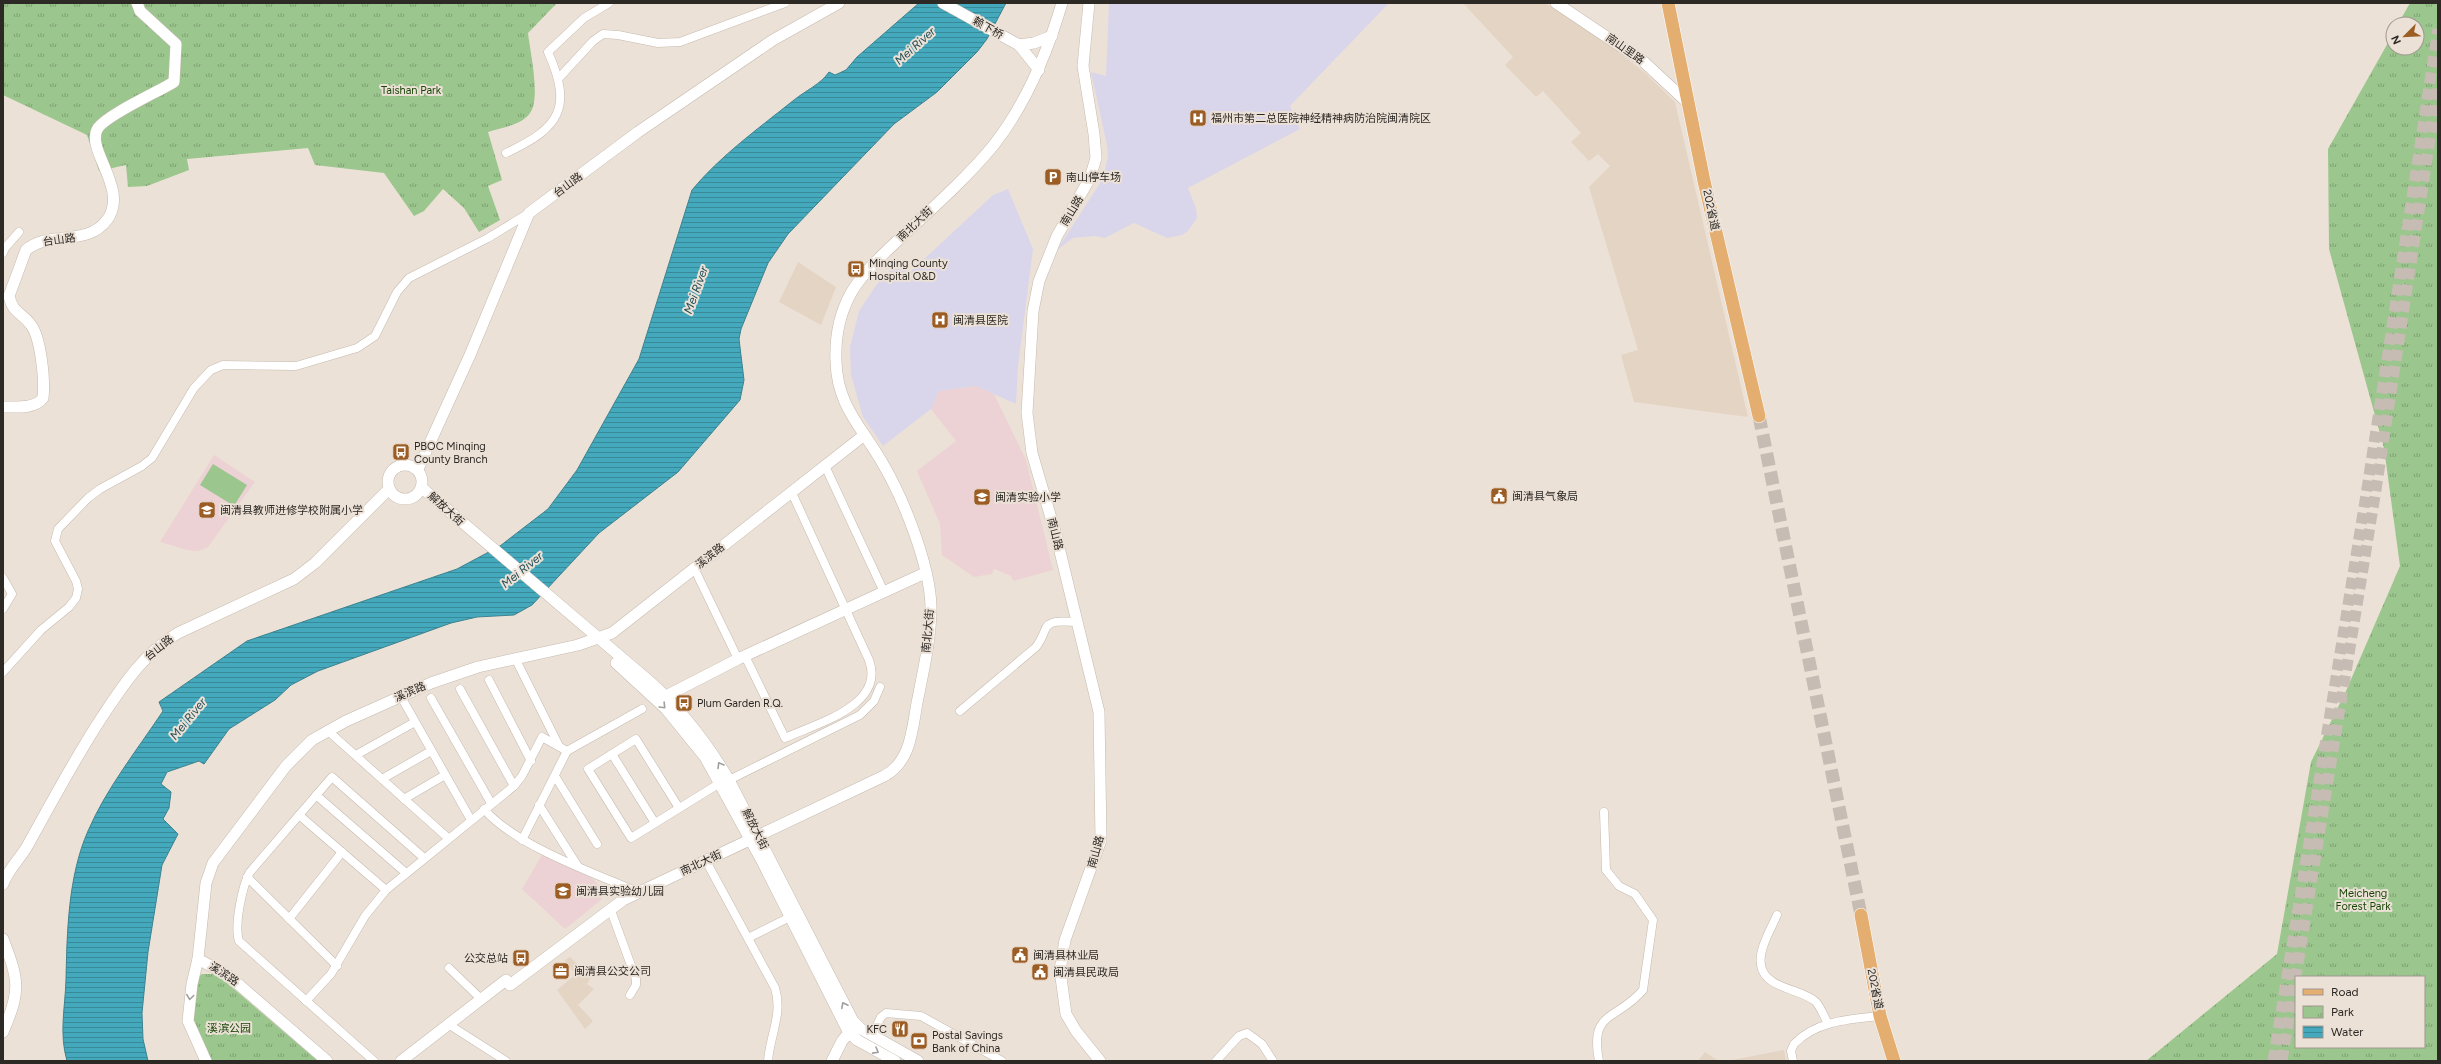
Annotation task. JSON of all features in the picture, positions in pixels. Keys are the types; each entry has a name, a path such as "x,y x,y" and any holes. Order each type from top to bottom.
{"main road":[{"name":"202省道","path":"1668,3 1722,262 1758,416"},
{"name":"202省道","path":"1861,915 1880,1016 1894,1061"}],"street":[{"name":"台山路","path":"3,407 30,405 40,401 43,398 36,332 26,318 14,311 9,296 26,250 41,242 78,238 99,228 107,221 114,202 106,168 95,142 97,131 112,117 174,82 176,44 140,12 137,3"},
{"path":"506,153 526,144 554,120 560,98 559,78 548,52 584,18 609,3"},
{"path":"559,78 593,41 603,34 618,35 658,43 680,42 785,3"},
{"name":"台山路","path":"529,213 638,132 766,45 795,26 839,3"},
{"name":"赖下桥","path":"943,3 1015,43"},
{"name":"南北大街","path":"401,1061 480,999 506,980 510,985 610,908 638,892 888,774 903,760 911,740 929,634 931,604 925,573 899,497 884,466 863,436 845,405 836,372 837,336 846,303 856,285 874,264 965,176 992,147 1039,70 1052,36 1062,3"},
{"name":"南山路","path":"1089,3 1083,66 1096,158 1090,178 1056,236 1039,281 1033,311 1027,399 1028,426 1032,453 1077,622 1099,712 1101,832 1096,856 1065,940 1060,970 1066,1014 1080,1037 1100,1061"},
{"name":"南山里路","path":"1556,3 1634,55 1688,103"},
{"path":"1015,43 1034,43 1052,36"},
{"path":"1015,43 1039,70"},
{"path":"418,469 470,355 529,213"},
{"path":"3,672 41,630 69,607 76,598 78,589 76,581 55,541 58,529 94,493 136,470 152,458 194,388 206,374 223,365 287,367 305,364 364,344 375,336 397,292 409,278 482,241 529,213"},
{"path":"3,254 5,248 19,232"},
{"name":"溪滨路","path":"327,1061 230,976 198,959 206,884 213,863 286,766 312,740 327,730 400,695 478,667 595,640 612,634 863,436"},
{"path":"405,464 418,469 422,476 420,490 409,499 403,499 393,494 389,489 388,477 395,468 405,464"},
{"path":"825,466 884,592"},
{"name":"台山路","path":"3,882 26,849 73,762 123,685 144,658 161,644 178,633 294,579 315,563 389,489"},
{"name":"解放大街","path":"420,490 595,640 666,696 697,731 858,1040 895,1061"},
{"path":"694,568 785,738 847,710 864,695 872,674 869,660 792,493"},
{"path":"666,696 742,657 925,573"},
{"path":"3,578 12,594 3,610"},
{"path":"960,711 1036,647 1040,642 1046,627 1050,624 1077,622"},
{"name":"解放大街","path":"595,640 643,686 678,723 724,782"},
{"path":"515,658 559,746"},
{"path":"489,680 531,761"},
{"path":"679,808 636,739 588,769 631,838 724,782 854,718 874,701 880,687"},
{"path":"460,689 514,786"},
{"path":"400,695 470,820"},
{"path":"431,698 491,803"},
{"path":"522,840 567,751 642,709"},
{"path":"356,755 415,722"},
{"path":"327,730 448,838"},
{"path":"306,1001 336,966 365,916 386,890 470,820 514,786 531,761 542,737 567,751"},
{"path":"382,779 431,751"},
{"path":"612,754 655,823"},
{"path":"404,799 445,775"},
{"path":"554,776 597,844"},
{"path":"374,1061 239,941 238,930 243,888 247,877 332,777 424,858"},
{"path":"316,795 406,873"},
{"path":"540,805 577,865"},
{"path":"484,809 498,824 522,840 638,892"},
{"path":"1599,1061 1595,1041 1601,1024 1644,990 1654,926 1650,913 1635,894 1619,886 1606,870 1604,812"},
{"path":"299,815 386,890"},
{"name":"解放大街","path":"754,838 790,917 853,1029"},
{"path":"289,919 342,852"},
{"path":"706,860 771,980 778,998 777,1023 769,1044 768,1061"},
{"path":"247,877 336,966"},
{"path":"610,908 636,979 636,985 630,995"},
{"path":"1777,915 1763,951 1761,968 1767,976 1781,987 1806,996 1816,1002 1828,1024"},
{"path":"748,938 790,917"},
{"path":"3,939 15,969 17,988 12,1011 3,1032"},
{"path":"198,959 192,984 188,1021 206,1061"},
{"path":"449,968 480,999"},
{"path":"875,1029 886,1013 918,1015 1002,1061"},
{"path":"1793,1061 1791,1051 1794,1044 1828,1024 1880,1016"},
{"path":"448,1024 506,1061"},
{"path":"832,1061 853,1029 918,1061"},
{"path":"1216,1061 1239,1036 1247,1033 1265,1047 1273,1061"}],"shaded area":[{"name":"福州市第二总医院神经精神病防治院闽清院区","path":"1109,3 1389,3 1290,106 1300,129 1188,188 1196,208 1197,218 1188,231 1182,235 1167,238 1134,223 1105,238 1095,236 1073,238 1057,250 1102,180 1108,157 1107,145 1091,72 1106,76"},
{"path":"1463,3 1544,3 1580,22 1644,72 1675,102 1748,417 1634,402 1621,355 1638,350 1589,187 1610,166 1598,154 1589,161 1571,142 1581,133 1543,91 1536,97 1505,65 1513,57"},
{"name":"闽清县医院","path":"1008,189 1033,249 1018,366 1016,404 976,386 939,391 931,409 883,446 863,417 851,375 850,347 859,311 877,284 898,262 909,273 993,195"},
{"path":"798,262 836,287 821,325 779,302"},
{"name":"闽清实验小学","path":"976,386 994,394 1026,460 1053,570 1013,581 1011,576 994,569 992,574 974,577 942,555 940,524 917,471 956,441 931,409 939,391"},
{"name":"闽清县教师进修学校附属小学","path":"214,455 255,482 208,547 198,551 187,550 160,542"},
{"name":"闽清县实验幼儿园","path":"542,855 592,878 601,888 603,894 601,900 565,929 522,889"},
{"path":"570,957 591,977 587,984 594,989 578,1005 593,1021 585,1029 557,990 575,975 565,960"},
{"path":"1784,1050 1786,1061 1727,1061"},
{"path":"1705,1052 1714,1058 1719,1061 1698,1061"}],"green space":[{"name":"Taishan Park","path":"3,3 557,3 528,33 535,86 535,97 530,113 517,123 488,132 502,180 488,186 500,220 479,232 464,208 443,189 424,211 414,216 384,173 315,165 308,148 187,159 189,170 147,186 128,187 126,165 99,171 87,135 3,95"},
{"name":"Meicheng Forest Park","path":"2410,3 2438,3 2438,1061 2146,1061 2277,954 2311,762 2346,691 2400,566 2384,448 2329,249 2328,149 2385,48 2385,56 2425,56 2425,16 2403,16"},
{"path":"213,464 247,485 234,506 200,485"},
{"name":"溪滨公园","path":"202,974 213,974 227,983 318,1061 208,1061 192,1026 196,979"}],"water":[{"name":"Mei River","path":"919,3 1006,3 987,39 977,52 937,92 894,124 788,234 768,263 741,329 739,339 744,380 740,400 678,472 599,533 532,605 514,615 477,617 451,623 318,671 291,685 275,700 229,729 204,764 199,761 167,772 161,784 171,792 169,808 163,819 178,834 162,865 148,952 142,1013 143,1039 148,1061 67,1061 63,1041 63,1021 68,924 76,867 81,848 95,815 122,770 163,711 159,702 247,641 457,569 500,546 548,509 577,470 639,359 692,190 740,143 794,100 817,84 829,72 835,75 846,70 857,57"}],"tunnel":[{"path":"2273,1061 2366,495 2438,29"},
{"path":"2296,976 2375,496 2438,88"},
{"path":"1759,416 1861,915"},
{"path":"2282,1061 2295,982"}],"place":[{"name":"福州市第二总医院神经精神病防治院闽清院区","path":"1198,118"},
{"name":"南山停车场","path":"1053,177"},
{"name":"Minqing County Hospital O&D","path":"856,269"},
{"name":"闽清县医院","path":"940,320"},
{"name":"PBOC Minqing County Branch","path":"401,452"},
{"name":"闽清县气象局","path":"1499,496"},
{"name":"闽清实验小学","path":"982,497"},
{"name":"闽清县教师进修学校附属小学","path":"207,510"},
{"name":"Plum Garden R.Q.","path":"684,703"},
{"name":"闽清县实验幼儿园","path":"563,891"},
{"name":"闽清县林业局","path":"1020,955"},
{"name":"公交总站","path":"521,958"},
{"name":"闽清县公交公司","path":"561,971"},
{"name":"闽清县民政局","path":"1040,972"},
{"name":"KFC","path":"900,1029"},
{"name":"Postal Savings Bank of China","path":"919,1041"}]}
